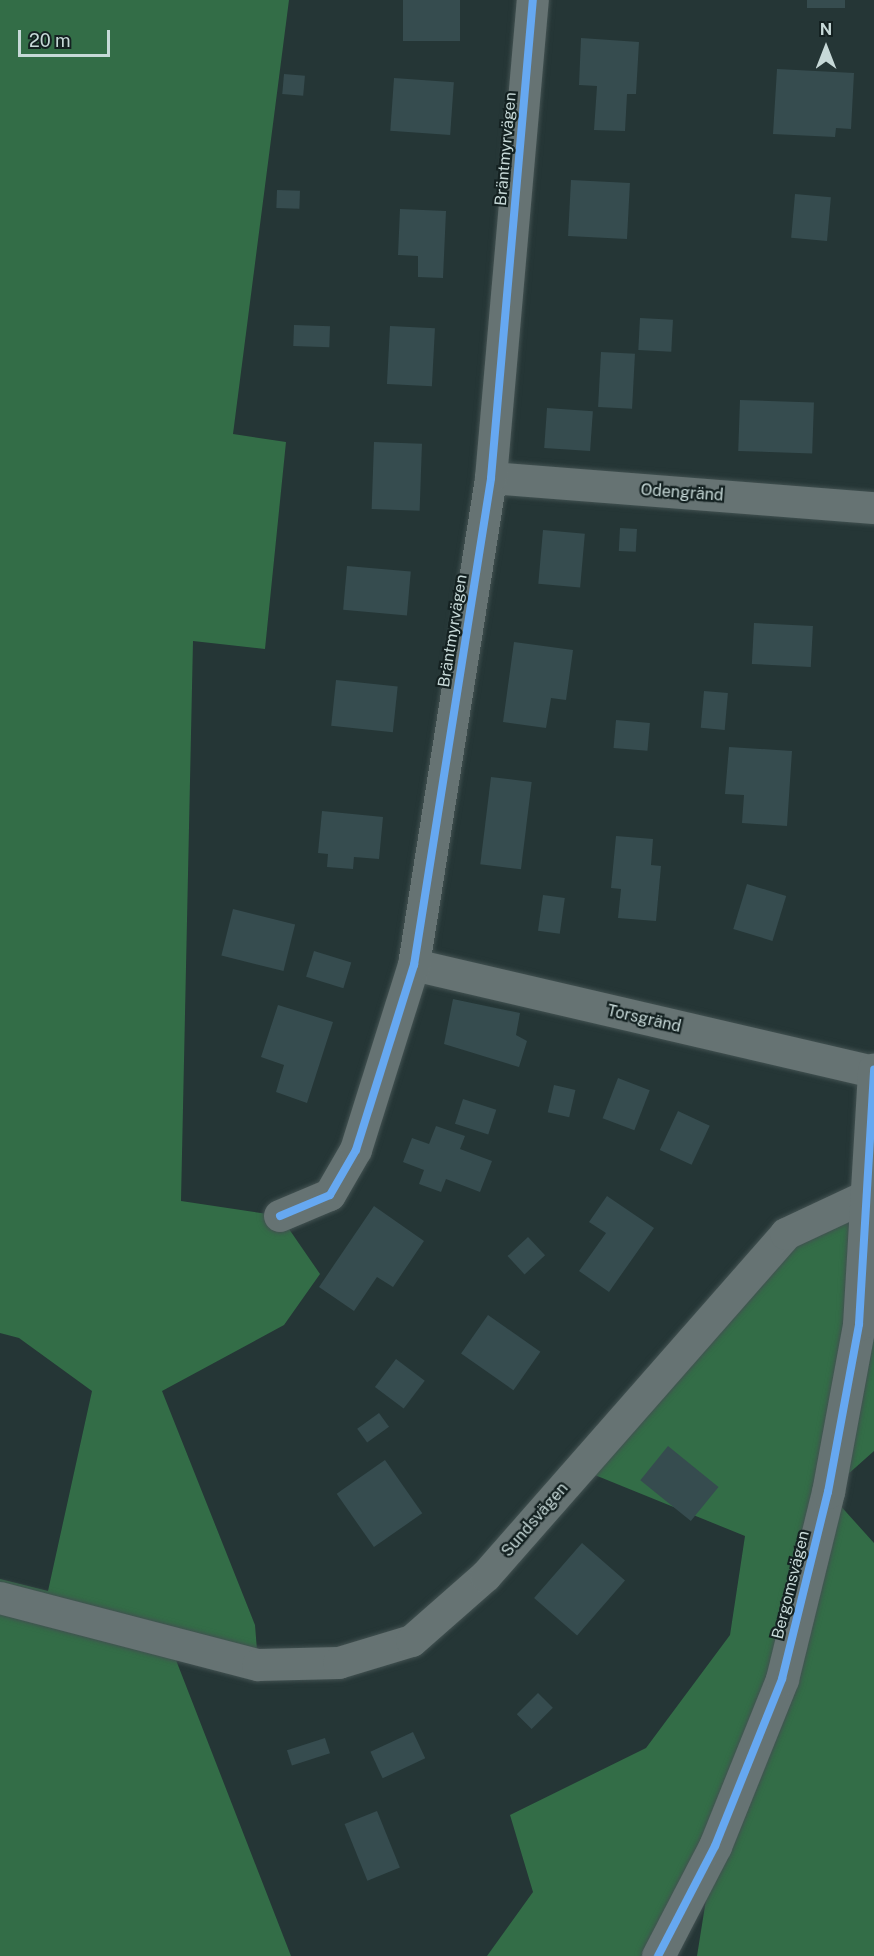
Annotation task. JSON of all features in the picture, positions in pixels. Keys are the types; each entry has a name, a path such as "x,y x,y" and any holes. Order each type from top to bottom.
{"street":[{"name":"Bräntmyrvägen","path":"280,1216 330,1195 356,1150 414,966 491,478 533,0"},
{"name":"Odengränd","path":"491,478 874,508"},
{"name":"Torsgränd","path":"414,966 874,1070"},
{"path":"871,1198 874,1070"},
{"name":"Sundsvägen","path":"0,1598 258,1665 339,1663 412,1641 486,1576 786,1234 871,1198"},
{"name":"Bergomsvägen","path":"658,1956 715,1846 782,1679 828,1492 859,1324 871,1198"}],"green space":[{"path":"0,0 289,0 233,434 286,442 265,649 193,641 181,1201 280,1216 320,1274 284,1325 162,1391 255,1625 258,1663 169,1642 291,1956 0,1956 0,1579 48,1591 92,1391 19,1338 0,1333"},
{"path":"874,1199 874,1451 828,1492 874,1543 874,1956 697,1956 714,1849 658,1956 487,1956 533,1892 510,1815 646,1748 730,1635 745,1536 580,1469 786,1234"}],"building":[{"path":"403,0 460,0 460,41 403,41"},
{"path":"807,0 845,0 845,8 807,8"},
{"path":"581,38 639,42 636,94 627,94 625,131 594,130 597,86 579,85"},
{"path":"777,69 854,73 851,129 836,128 835,137 773,134"},
{"path":"284,74 305,76 303,96 282,94"},
{"path":"394,78 454,82 450,135 390,131"},
{"path":"571,180 630,183 627,239 568,236"},
{"path":"277,190 300,191 299,209 276,208"},
{"path":"795,194 831,197 827,241 791,238"},
{"path":"400,209 446,211 443,278 418,277 418,256 398,255"},
{"path":"640,318 673,320 671,352 638,350"},
{"path":"294,325 330,326 329,347 293,346"},
{"path":"390,326 435,328 432,386 387,384"},
{"path":"601,352 635,354 632,409 598,407"},
{"path":"740,400 814,403 812,454 738,451"},
{"path":"547,408 593,411 590,451 544,448"},
{"path":"374,442 422,444 420,511 372,509"},
{"path":"620,528 637,529 636,552 619,551"},
{"path":"543,530 585,534 580,587 538,584"},
{"path":"347,566 411,572 407,615 343,610"},
{"path":"754,623 813,626 811,667 752,664"},
{"path":"514,642 573,650 566,700 551,698 546,728 503,722"},
{"path":"336,680 398,686 393,732 331,726"},
{"path":"704,691 728,693 725,730 701,728"},
{"path":"616,720 650,723 647,751 614,748"},
{"path":"729,747 792,751 787,826 742,823 744,795 725,794"},
{"path":"491,777 532,782 521,869 480,864"},
{"path":"322,811 383,817 379,859 354,857 353,869 327,867 328,854 318,853"},
{"path":"616,836 653,839 651,865 661,866 656,921 618,918 621,889 611,888"},
{"path":"747,884 786,896 772,941 733,929"},
{"path":"543,895 565,898 560,934 538,931"},
{"path":"233,909 295,924 283,971 221,956"},
{"path":"314,951 351,962 343,988 306,977"},
{"path":"453,999 520,1013 516,1035 527,1041 519,1067 444,1044"},
{"path":"278,1005 333,1022 307,1103 276,1092 284,1065 261,1057"},
{"path":"618,1078 650,1090 634,1130 603,1118"},
{"path":"554,1085 575,1090 569,1117 548,1112"},
{"path":"463,1099 496,1110 488,1135 455,1124"},
{"path":"678,1111 710,1126 692,1165 660,1150"},
{"path":"436,1126 465,1136 460,1149 492,1161 480,1192 446,1179 441,1192 419,1184 424,1170 403,1162 412,1138 429,1144"},
{"path":"607,1196 654,1228 609,1292 579,1271 606,1233 589,1222"},
{"path":"374,1206 424,1241 393,1287 377,1277 354,1311 319,1287"},
{"path":"528,1237 545,1255 525,1274 508,1256"},
{"path":"488,1315 540,1352 513,1390 461,1354"},
{"path":"396,1359 425,1381 404,1409 375,1387"},
{"path":"379,1413 389,1427 367,1443 357,1429"},
{"path":"668,1446 719,1487 691,1521 640,1480"},
{"path":"385,1460 422,1513 374,1547 337,1494"},
{"path":"582,1543 625,1580 577,1635 534,1598"},
{"path":"538,1693 553,1708 532,1729 517,1714"},
{"path":"413,1732 425,1758 383,1778 370,1752"},
{"path":"325,1738 330,1753 292,1766 287,1750"},
{"path":"377,1811 400,1868 367,1881 345,1824"}],"cycle path":[{"path":"280,1216 330,1195 356,1150 414,965 491,478 533,0"},
{"path":"658,1956 715,1846 782,1679 828,1492 859,1324 874,1069"}]}
